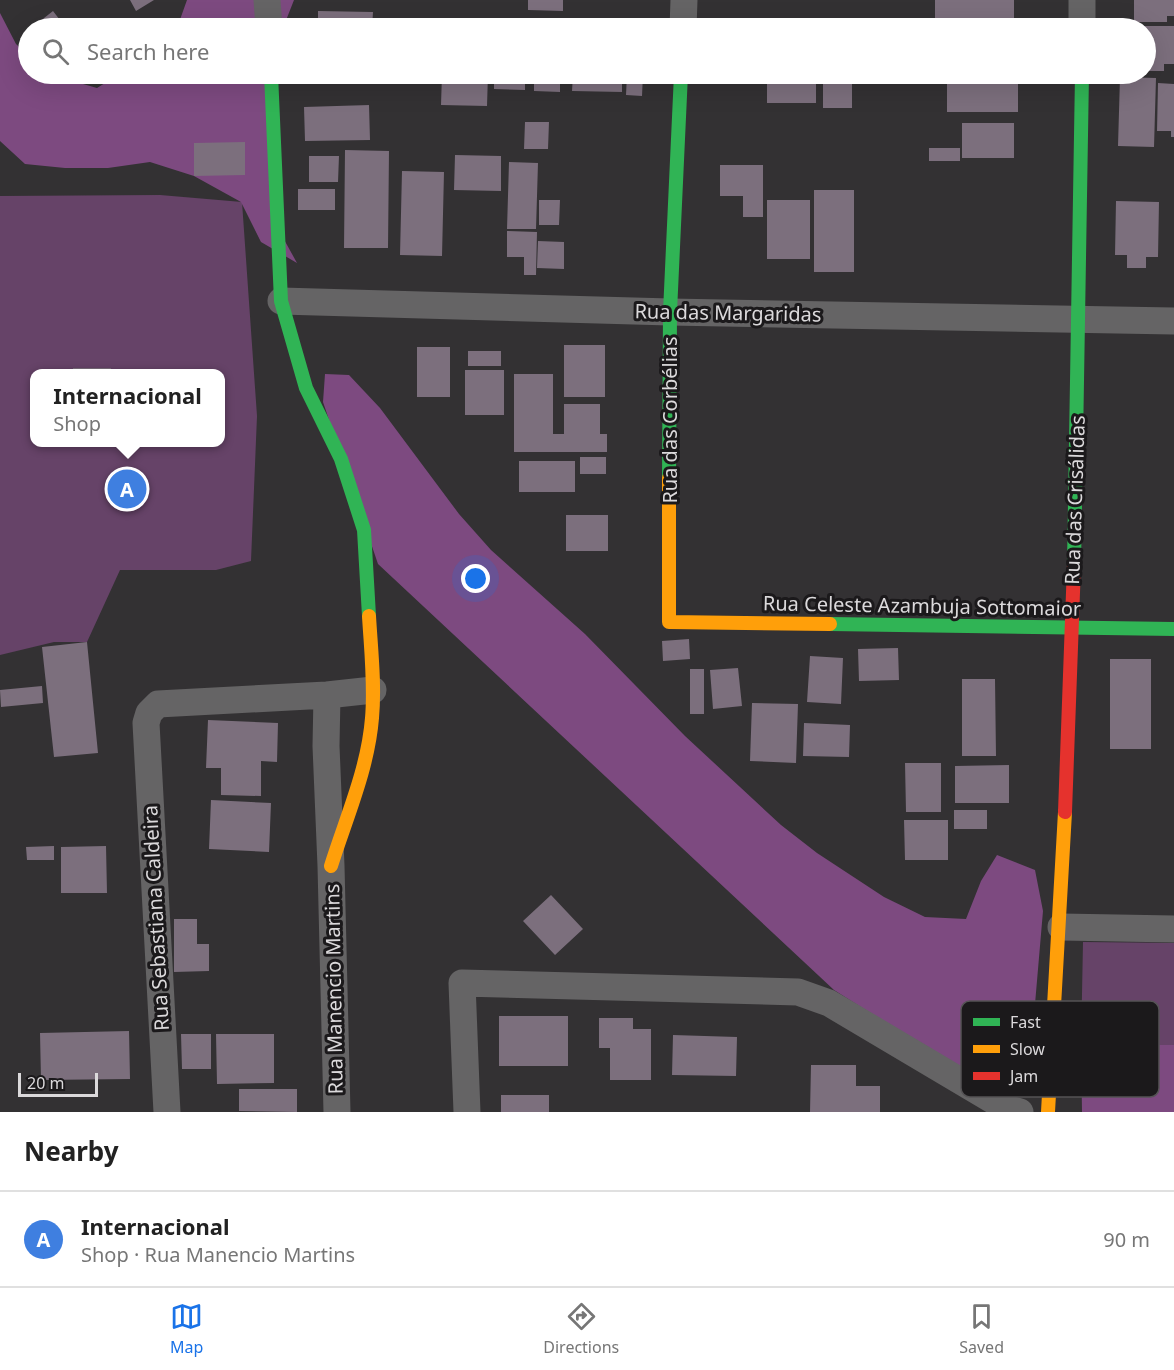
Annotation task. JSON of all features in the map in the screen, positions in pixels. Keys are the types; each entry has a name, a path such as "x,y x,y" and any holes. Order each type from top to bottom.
{"street":[{"path":"267,0 268,18"},
{"path":"683,18 684,0"},
{"path":"1082,0 1082,18"},
{"name":"Rua Manencio Martins","path":"271,84 282,301 306,388 341,459 364,530 373,690 372,720 364,764 331,866"},
{"name":"Rua das Corbélias","path":"669,622 670,312 681,84"},
{"name":"Rua das Crisálidas","path":"1056,1001 1061,927 1081,320 1082,84"},
{"name":"Rua das Margaridas","path":"282,301 670,312 1174,321"},
{"name":"Rua Celeste Azambuja Sottomaior","path":"669,622 1174,629"},
{"path":"327,695 373,690"},
{"name":"Rua Manencio Martins","path":"327,695 326,746 337,1112"},
{"name":"Rua Sebastiana Caldeira","path":"167,1112 146,723 148,712 158,704 327,695"},
{"path":"1061,927 1174,929"},
{"path":"467,1112 462,983 798,992 829,1003 961,1081"},
{"path":"987,1097 1006,1108 1020,1112"},
{"name":"Rua das Crisálidas","path":"1048,1112 1049,1097"}],"shaded area":[{"path":"187,0 294,0 287,18 181,18"},
{"path":"0,13 18,46 18,84 83,84 97,88 103,84 274,84 276,225 297,263 261,242 241,202 194,176 150,162 108,168 65,168 25,164 0,141"},
{"path":"160,195 242,202 257,416 251,561 216,570 120,570 87,642 54,642 0,655 0,196"},
{"path":"325,374 349,375 380,408 459,514 491,550 585,634 685,736 781,825 817,853 884,897 925,917 966,919 981,881 997,855 1035,870 1043,911 1035,1001 961,1001 961,1070 834,990 378,564 323,402"},
{"path":"1083,942 1174,943 1174,1045 1159,1045 1159,1001 1082,1001"},
{"path":"1159,1045 1174,1045 1174,1112 1082,1112 1082,1097 1159,1097"}],"building":[{"path":"130,0 154,0 136,11"},
{"path":"528,0 563,0 563,11 528,10"},
{"path":"935,0 1014,0 1014,18 935,18"},
{"path":"1134,0 1174,0 1174,16 1167,16 1167,22 1156,22 1156,18 1134,18"},
{"path":"53,11 58,18 44,18"},
{"path":"318,11 373,12 373,18 318,18"},
{"path":"1156,26 1174,26 1174,64 1164,64 1164,71 1156,71"},
{"path":"1158,83 1174,84 1174,137 1171,137 1171,131 1157,131"},
{"path":"442,84 488,84 487,106 441,105"},
{"path":"494,84 525,84 525,90 494,89"},
{"path":"534,84 560,84 560,92 534,91"},
{"path":"572,84 622,84 622,92 572,91"},
{"path":"627,84 643,84 642,96 626,95"},
{"path":"767,84 816,84 816,103 767,103"},
{"path":"823,84 852,84 852,108 823,108"},
{"path":"947,84 1018,84 1018,112 947,112"},
{"path":"1120,84 1156,84 1154,147 1118,146"},
{"path":"369,105 370,140 305,141 304,107"},
{"path":"525,122 549,122 548,149 524,149"},
{"path":"962,123 1014,123 1014,158 962,158"},
{"path":"245,142 245,175 194,176 194,143"},
{"path":"929,148 960,148 960,161 929,161"},
{"path":"345,150 389,151 388,248 344,248"},
{"path":"455,155 501,156 501,191 454,190"},
{"path":"309,156 339,156 338,182 309,182"},
{"path":"509,162 538,163 536,229 507,229"},
{"path":"720,165 763,165 763,217 743,217 743,196 720,196"},
{"path":"402,171 444,172 442,256 400,255"},
{"path":"298,189 335,189 335,210 298,210"},
{"path":"814,190 854,190 854,272 814,272"},
{"path":"539,200 560,200 559,225 539,225"},
{"path":"767,200 810,200 810,259 767,259"},
{"path":"1116,201 1159,202 1158,257 1146,257 1146,268 1127,268 1127,255 1115,255"},
{"path":"507,231 537,232 536,275 524,275 524,257 507,257"},
{"path":"538,241 564,242 564,269 537,268"},
{"path":"564,345 605,345 605,397 564,397"},
{"path":"417,347 450,347 450,397 417,397"},
{"path":"468,351 501,351 501,366 468,366"},
{"path":"73,368 111,368 111,369"},
{"path":"465,370 504,370 504,415 465,415"},
{"path":"514,374 553,374 553,434 564,434 564,404 600,404 600,434 607,434 607,452 514,452"},
{"path":"580,457 606,457 606,474 580,474"},
{"path":"519,461 575,461 575,492 519,492"},
{"path":"566,515 608,515 608,551 566,551"},
{"path":"689,639 690,659 663,661 662,641"},
{"path":"87,642 98,753 54,757 42,647"},
{"path":"898,648 899,680 859,681 858,649"},
{"path":"810,656 843,658 841,704 807,702"},
{"path":"1110,659 1151,659 1151,749 1110,749"},
{"path":"738,668 742,706 713,709 710,670"},
{"path":"690,669 704,669 704,714 690,714"},
{"path":"962,679 995,679 996,756 962,756"},
{"path":"42,686 43,703 1,707 0,690"},
{"path":"752,703 798,704 796,763 750,761"},
{"path":"208,720 278,723 277,762 261,761 261,796 221,795 221,768 206,768"},
{"path":"804,723 850,725 849,757 803,756"},
{"path":"905,763 941,763 941,812 906,812"},
{"path":"1009,765 1009,803 955,803 955,766"},
{"path":"211,800 271,803 269,852 209,849"},
{"path":"954,810 987,810 987,829 954,829"},
{"path":"904,820 948,820 948,860 905,860"},
{"path":"54,846 54,860 27,860 26,847"},
{"path":"106,846 107,893 61,893 61,847"},
{"path":"551,895 583,929 555,955 523,921"},
{"path":"174,919 197,919 197,944 209,944 209,971 174,972"},
{"path":"499,1016 568,1016 568,1066 499,1066"},
{"path":"599,1018 633,1018 633,1029 651,1029 651,1080 610,1080 610,1048 599,1048"},
{"path":"129,1031 130,1079 41,1080 40,1033"},
{"path":"181,1034 211,1034 211,1069 182,1069"},
{"path":"216,1034 274,1034 274,1083 217,1084"},
{"path":"673,1035 737,1037 736,1076 672,1075"},
{"path":"811,1065 856,1065 856,1086 880,1086 880,1112 810,1112"},
{"path":"239,1089 297,1089 297,1112 239,1111"},
{"path":"501,1095 549,1095 549,1112 501,1112"}],"traffic: fast":[{"path":"271,84 281,301 306,388 341,459 364,530 369,616"},
{"path":"669,478 670,312 681,84"},
{"path":"1074,565 1082,84"},
{"path":"830,624 1174,629"}],"traffic: slow":[{"path":"669,478 669,622 830,624"},
{"path":"331,866 356,793 370,737 373,693 369,616"},
{"path":"1054,1001 1065,812"},
{"path":"1048,1112 1049,1097"}],"traffic: jam":[{"path":"1065,812 1074,565"}],"place":[{"name":"Internacional","path":"127,489"}]}
